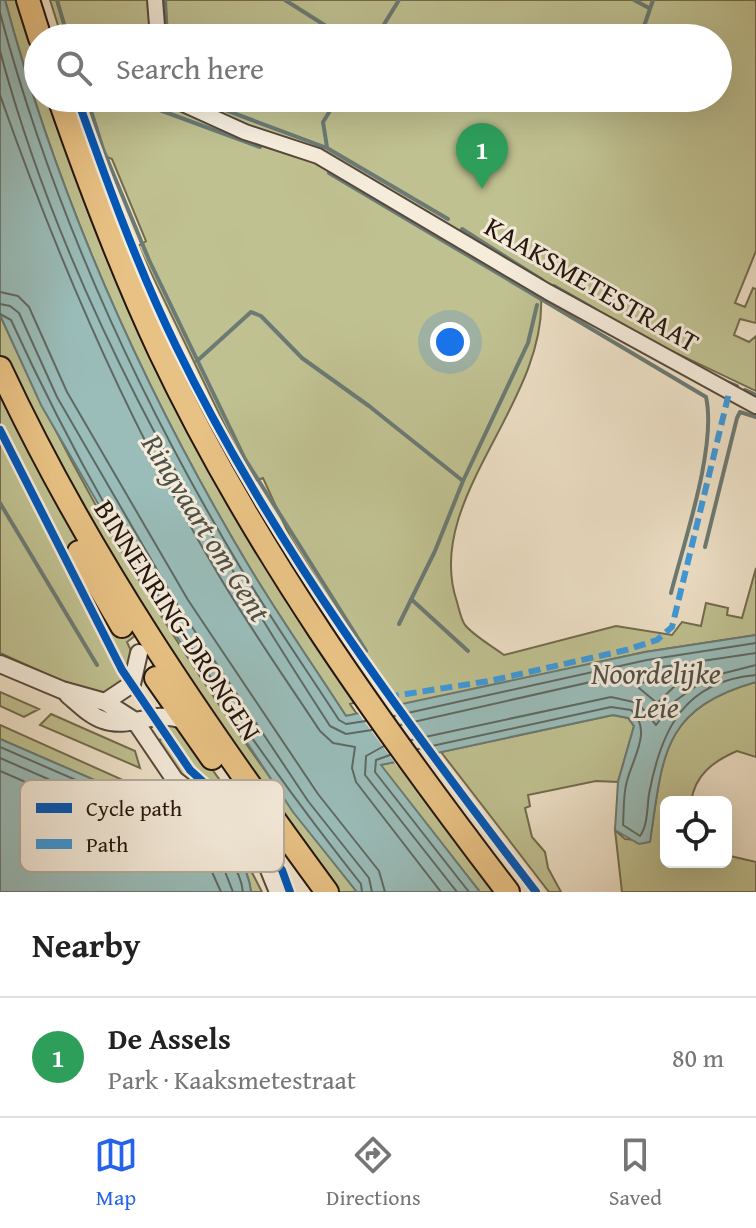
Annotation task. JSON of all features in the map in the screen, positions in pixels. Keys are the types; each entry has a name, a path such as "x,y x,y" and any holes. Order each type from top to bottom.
{"highway":[{"path":"28,0 36,24"},
{"path":"64,112 109,237 186,404 267,549 418,772 508,892"},
{"name":"BINNENRING-DRONGEN","path":"0,368 84,533 174,679 247,780"},
{"path":"53,474 49,490 75,544 139,653 227,780"},
{"path":"418,772 445,789 525,892"},
{"name":"BINNENRING-DRONGEN","path":"284,832 327,892"},
{"path":"284,858 309,892"}],"street":[{"path":"155,0 157,24"},
{"name":"KAAKSMETESTRAAT","path":"201,112 245,132 318,156 756,406"},
{"path":"105,702 132,684 139,653"},
{"path":"0,664 62,690 105,702 135,721 175,780"},
{"path":"62,690 106,721 135,721 163,715 183,720"},
{"path":"270,872 278,892"}],"green space":[{"path":"5,0 17,0 24,24 24,67"},
{"path":"50,0 756,0 756,251 735,303 745,307 753,288 756,289 756,323 740,319 734,335 749,342 756,336 756,391 548,292 541,295 538,335 526,374 470,489 456,526 451,564 457,602 465,625 504,655 616,626 672,635 682,622 701,626 706,603 728,608 727,615 742,618 756,568 756,635 645,652 396,707 290,537 263,478 254,481 243,463 138,246 146,241 112,159 100,154 86,112 732,112 732,24 58,24"},
{"path":"39,112 53,112 105,253 146,345 357,702 350,704 357,714 346,716 259,582 172,428 106,289"},
{"path":"72,112 77,112 126,246 168,342 243,481 220,452 143,295"},
{"path":"0,315 75,467 116,541 207,686 272,780 258,780 149,625 127,642 132,653 127,682 104,695 75,687 0,653"},
{"path":"756,682 756,757 737,751 713,764 701,776 692,796 660,796 660,868 732,868 732,856 756,862 756,892 622,892 615,830 625,839 650,841 664,760 673,739 685,721 702,706 725,693"},
{"path":"0,692 39,709 24,717 0,706"},
{"path":"51,714 135,751 140,768 40,725"},
{"path":"613,715 628,718 634,726 618,782 596,781 528,795 530,806 525,808 532,837 545,852 548,868 561,892 549,892 441,752"},
{"path":"158,720 181,726 220,780 204,780"},
{"path":"0,725 123,780 94,780 0,739"},
{"path":"163,739 198,780 178,777 158,740"},
{"path":"400,761 495,892 480,892 380,765"},
{"path":"284,796 357,892 337,892 284,817"},
{"path":"252,872 262,892 251,892 246,873"}],"water":[{"path":"0,0 5,0 24,67 24,112 39,112 77,218 138,359 172,428 247,563 346,716 645,652 756,635 756,682 725,693 702,706 685,721 673,739 664,760 650,842 639,844 615,830 618,782 634,726 628,718 613,715 381,765 480,892 357,892 293,812 284,798 284,780 272,780 163,616 41,405 0,315"},
{"path":"0,739 94,780 20,780 20,872 246,872 251,892 0,892"}],"pier":[{"path":"399,702 439,757 397,766 356,710"}],"waterway":[{"path":"57,0 64,24"},
{"path":"165,0 166,24"},
{"path":"285,0 323,24"},
{"path":"384,24 399,0"},
{"path":"634,0 649,8"},
{"path":"645,24 653,0"},
{"path":"91,112 103,149 149,260 245,459 366,651"},
{"path":"165,112 260,147"},
{"path":"231,112 327,148 448,219"},
{"path":"327,147 323,122 329,112"},
{"path":"329,173 706,397 707,441 703,467 671,593"},
{"path":"462,229 542,280"},
{"path":"554,286 594,309"},
{"path":"463,481 528,343 537,305"},
{"path":"197,361 251,312 261,316 302,358 369,406 463,481 435,551 399,624"},
{"path":"722,380 737,386"},
{"path":"745,390 756,395"},
{"path":"705,547 737,418 740,412 756,417"},
{"path":"0,503 97,665"},
{"path":"411,599 468,651"}],"marked path":[{"path":"387,697 489,681 626,650 657,640 672,627 729,393"}],"cycle path":[{"path":"82,112 123,224 162,316 254,491 389,695 536,892"},
{"path":"0,430 122,670 190,770 201,780"},
{"path":"283,872 290,892"}],"place":[{"name":"De Assels","path":"482,189"}],"water label":[{"name":"Ringvaart om Gent","path":"206,528"},
{"name":"Noordelijke Leie","path":"656,691"}]}
